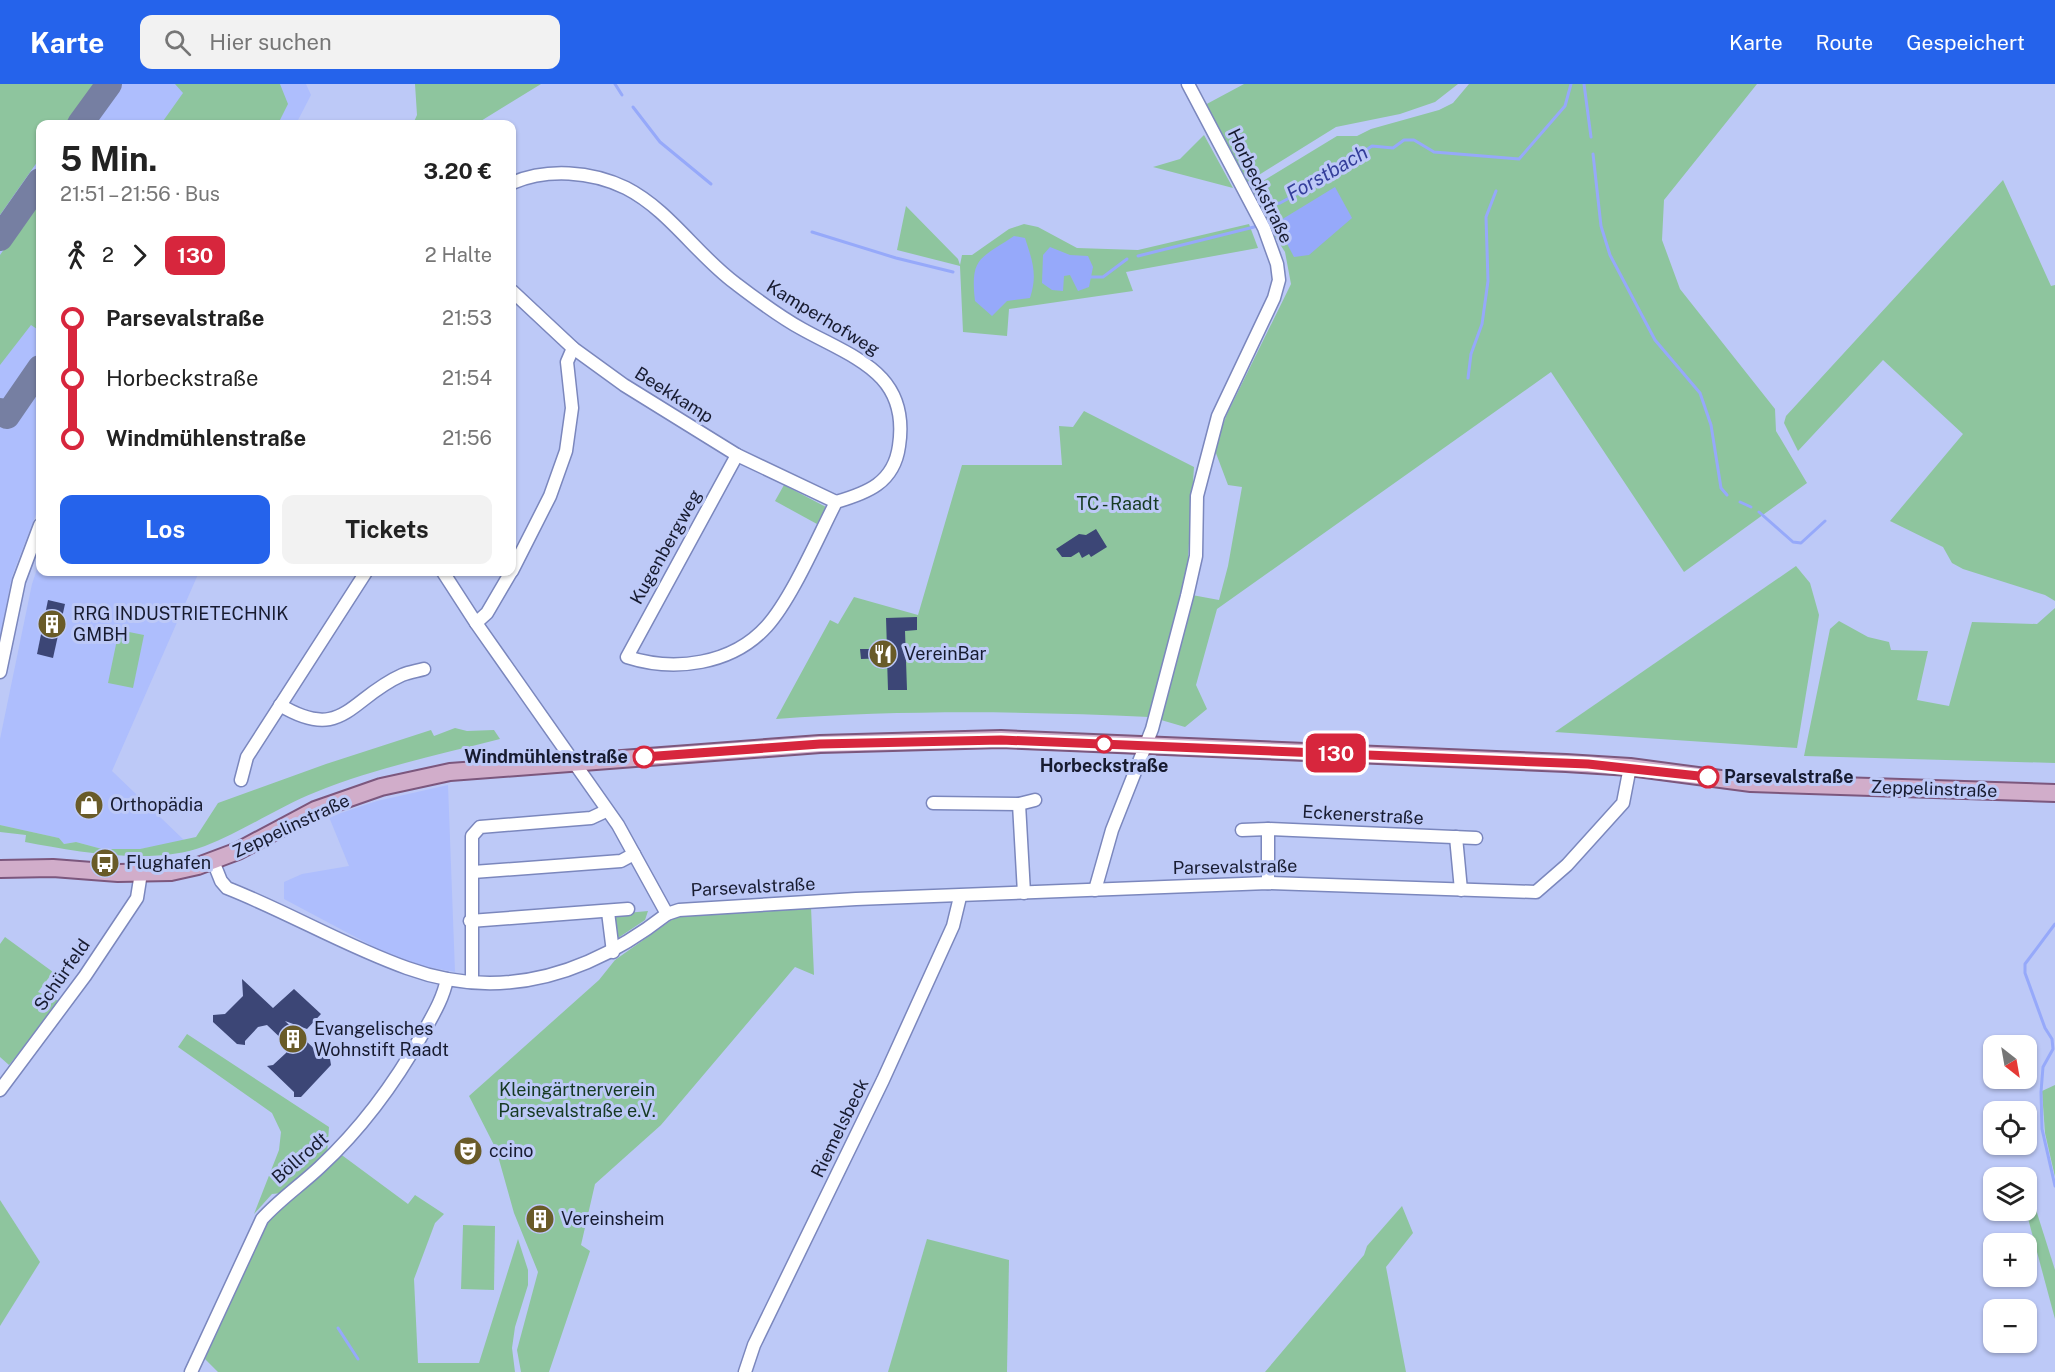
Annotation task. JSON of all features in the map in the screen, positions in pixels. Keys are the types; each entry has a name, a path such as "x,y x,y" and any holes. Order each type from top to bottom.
{"main road":[{"name":"Zeppelinstraße","path":"0,869 53,868 141,873 171,872 213,861 315,810 381,787 450,772 921,740 1146,745 1630,767 1751,783 2055,793"}],"street":[{"name":"Horbeckstraße","path":"1095,890 1112,830 1146,745 1191,582 1196,556 1197,496 1203,465 1218,416 1274,298 1279,280 1277,264 1264,228 1188,84"},
{"name":"Kamperhofweg","path":"516,182 542,173 602,179 625,188 651,203 708,259 758,300 800,328 865,362 879,373 899,408 901,426 899,449 882,482 869,492 836,502"},
{"name":"Beekkamp","path":"516,295 573,348 624,386 737,454 836,502"},
{"path":"516,561 550,496 566,451 572,408 567,362 573,348"},
{"name":"Kugenbergweg","path":"737,454 627,657 665,665 688,664 725,655 750,642 769,624 785,600 836,502"},
{"path":"0,672 20,581 36,536"},
{"path":"240,780 248,757 363,576"},
{"path":"446,576 606,811 618,825 668,914"},
{"path":"476,623 487,613 508,576"},
{"path":"280,705 312,720 335,718 401,676 424,669"},
{"name":"Parsevalstraße","path":"213,861 220,881 227,888 285,911 408,969 447,979 472,982 535,979 565,972 613,952 668,914 679,910 832,900 960,897 1268,883 1536,892 1567,866 1623,803 1630,767"},
{"path":"933,803 1019,804 1035,800"},
{"path":"1019,804 1024,893"},
{"path":"472,982 470,921 473,872 472,836 480,826 591,818 606,811"},
{"path":"1268,829 1268,883"},
{"name":"Eckenerstraße","path":"1242,830 1268,829 1476,838"},
{"path":"1456,837 1461,890"},
{"path":"473,872 621,861 633,854"},
{"name":"Schürfeld","path":"0,1090 85,976 137,898 141,873"},
{"name":"Riemelsbeck","path":"745,1372 759,1335 883,1080 948,936 960,897"},
{"path":"470,921 628,909"},
{"path":"608,912 613,952"},
{"name":"Böllrodt","path":"191,1372 262,1219 277,1202 318,1169 375,1108 408,1059 444,995 447,979"}],"shaded area":[{"path":"0,84 306,84 311,95 298,120 36,120 36,514 12,576 0,637"},
{"path":"1335,187 1352,218 1309,255 1294,257 1276,223"},
{"path":"1014,236 1025,238 1030,253 1034,282 1030,298 1007,301 992,316 975,301 976,267 985,255"},
{"path":"1050,247 1070,255 1088,256 1093,267 1089,287 1078,291 1070,275 1064,276 1063,291 1052,290 1042,283 1043,255"},
{"path":"36,572 36,576 197,576 112,771 185,841 140,849 102,849 76,842 64,844 59,838 0,825 0,739"},
{"path":"448,785 455,972 417,965 378,949 284,899 284,882 302,874 349,866 329,817 377,801"}],"green space":[{"path":"0,84 94,84 68,120 36,120 36,164 0,215"},
{"path":"175,84 280,84 288,104 280,120 164,120 183,93"},
{"path":"415,84 541,84 482,120 415,120 417,115"},
{"path":"1244,84 1458,84 1435,102 1400,114 1336,127 1246,183 1203,106"},
{"path":"1469,84 1757,84 1664,200 1662,240 1680,289 1775,409 1776,431 1807,483 1684,572 1551,372 1217,609 1196,685 1207,709 1185,727 1161,720 1192,595 1219,600 1228,566 1242,487 1228,485 1214,448 1227,414 1291,284 1285,252 1267,224 1250,189 1337,136 1357,136 1371,129 1439,110 1453,103"},
{"path":"1204,135 1233,188 1153,167 1180,159"},
{"path":"2003,180 2051,286 2055,285 2055,601 2045,595 1963,569 1952,563 1943,547 1890,521 1963,434 1883,360 1798,451 1784,423 1786,416"},
{"path":"36,204 36,328 31,325 0,365 0,255"},
{"path":"906,206 958,259 960,265 962,255 972,255 1009,229 1024,224 1038,227 1077,248 1138,250 1249,224 1258,248 1126,272 1133,291 1009,309 1007,336 963,332 960,266 897,250"},
{"path":"1084,411 1194,467 1187,574 1149,717 962,712 776,719 830,620 838,624 854,597 918,615 962,465 1062,465 1059,426 1073,427"},
{"path":"784,485 826,507 817,524 775,501"},
{"path":"1796,566 1810,583 1819,615 1797,748 1555,732"},
{"path":"2055,608 2055,763 1804,756 1830,629 1839,621 1868,637 1889,642 1891,650 1928,651 1917,700 1949,706 1972,622 2037,624"},
{"path":"119,630 144,635 133,688 108,683"},
{"path":"455,728 467,731 494,730 500,739 407,762 338,783 302,798 219,840 185,852 140,856 92,853 25,842 26,835 0,832 0,825 59,838 64,844 76,842 102,849 140,849 196,837 218,803 326,764 431,730 434,736"},
{"name":"Kleingärtnerverein Parsevalstraße e.V.","path":"811,907 814,975 795,967 661,1125 595,1184 581,1245 590,1251 549,1372 521,1372 517,1350 538,1272 514,1213 496,1149 469,1096 599,980 615,960 673,919 679,916"},
{"path":"648,911 645,920 618,938 616,937 616,914"},
{"path":"5,937 53,972 38,992 61,1002 9,1065 0,1057 0,944"},
{"path":"187,1034 329,1127 327,1156 282,1193 272,1194 254,1214 279,1150 281,1132 272,1113 178,1047"},
{"path":"2055,1085 2055,1177 2045,1133 2042,1091"},
{"path":"339,1153 408,1204 415,1195 444,1214 435,1223 414,1279 418,1363 479,1363 518,1239 528,1270 528,1285 515,1327 512,1348 515,1372 218,1372 205,1359 259,1230 268,1217"},
{"path":"0,1200 40,1262 0,1326"},
{"path":"1402,1206 1413,1233 1386,1267 1406,1372 1265,1372 1364,1255 1367,1246"},
{"path":"2037,1213 2055,1270 2055,1319 2037,1252 2037,1233 2032,1233 2029,1221 2037,1221"},
{"path":"463,1225 495,1226 494,1290 461,1289"},
{"path":"927,1239 1009,1260 1007,1372 888,1372"}],"building":[{"name":"TC - Raadt","path":"1096,529 1107,547 1091,557 1089,554 1082,558 1079,552 1071,557 1062,557 1056,549 1079,534 1086,535"},
{"name":"RRG INDUSTRIETECHNIK GMBH","path":"48,600 65,604 53,658 37,654"},
{"name":"VereinBar","path":"917,617 917,630 905,631 907,690 888,690 887,658 861,659 860,649 887,649 886,618"},
{"name":"Evangelisches Wohnstift Raadt","path":"242,979 273,1008 294,989 321,1014 307,1029 285,1021 325,1059 330,1059 331,1065 301,1097 294,1097 294,1092 267,1066 273,1065 286,1053 289,1046 267,1025 258,1027 245,1041 245,1045 237,1044 213,1022 213,1015 225,1014 243,996"},
{"name":"Vereinsheim","path":"545,1208 552,1220 535,1229 528,1218"}],"waterway":[{"name":"Forstbach","path":"615,84 622,95"},
{"name":"Forstbach","path":"1266,220 1270,216 1270,205 1280,203 1317,183 1372,146 1393,148 1404,140 1414,140 1434,152 1519,159 1565,106 1571,84"},
{"path":"1584,84 1591,137"},
{"name":"Forstbach","path":"633,107 660,142 711,184"},
{"path":"1593,154 1601,226 1610,255 1655,340 1700,393 1711,425 1721,488 1727,495"},
{"path":"1468,378 1471,354 1482,324 1488,281 1486,217 1496,191"},
{"name":"Forstbach","path":"1138,256 1254,227"},
{"name":"Forstbach","path":"812,232 896,258 953,272"},
{"name":"Forstbach","path":"1090,277 1103,277 1127,259"},
{"path":"1740,502 1751,507"},
{"path":"1759,512 1793,542 1801,543 1825,521"},
{"path":"2055,924 2025,964 2025,973 2045,1028 2052,1039 2053,1049 2043,1067 2041,1092 2042,1129 2055,1186"},
{"path":"338,1328 358,1359"}],"taxiway":[{"path":"83,120 109,84"},
{"path":"0,238 36,187"},
{"path":"0,411 7,416 36,374"}],"bus line":[{"name":"130","path":"644,757 820,744 1001,740 1588,764 1708,777"}],"place":[{"name":"RRG INDUSTRIETECHNIK GMBH","path":"52,624"},
{"name":"VereinBar","path":"883,654"},
{"name":"Horbeckstraße","path":"1104,744"},
{"name":"Windmühlenstraße","path":"644,757"},
{"name":"Parsevalstraße","path":"1708,777"},
{"name":"Orthopädia","path":"89,805"},
{"name":"Flughafen","path":"105,863"},
{"name":"Evangelisches Wohnstift Raadt","path":"293,1039"},
{"name":"ccino","path":"468,1151"},
{"name":"Vereinsheim","path":"540,1219"}]}
